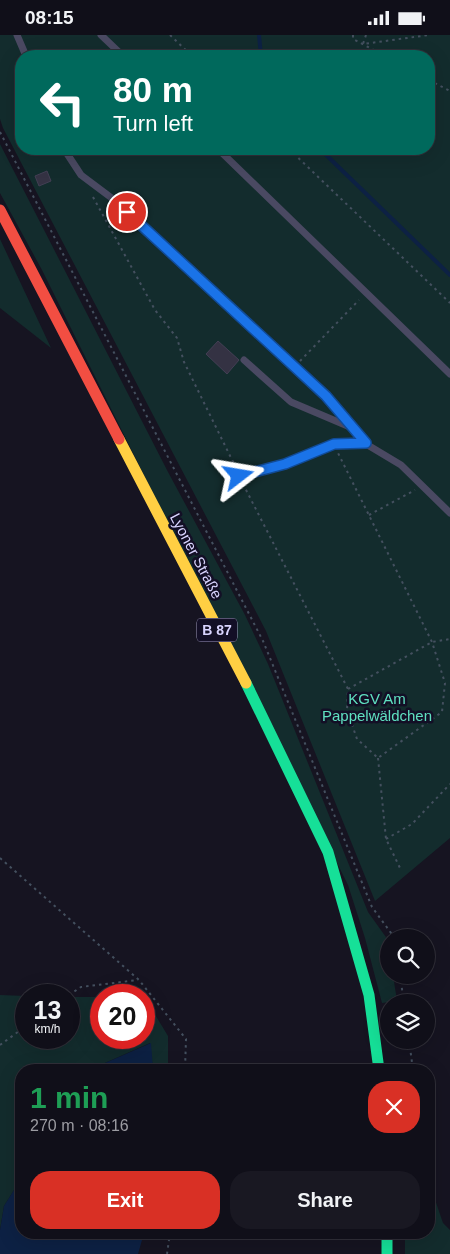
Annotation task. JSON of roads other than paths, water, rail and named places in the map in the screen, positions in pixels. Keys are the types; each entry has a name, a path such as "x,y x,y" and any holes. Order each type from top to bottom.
{"main road":[{"name":"Lyoner Straße","path":"0,210 275,740 328,852 369,995 378,1064"},
{"path":"387,1239 387,1254"}],"lane":[{"path":"17,35 23,50"},
{"path":"101,35 117,50"},
{"path":"68,155 81,175 113,199 320,391 366,443 401,465 450,513"},
{"path":"224,155 450,374"},
{"path":"244,360 291,402 352,427"},
{"path":"239,476 285,464 334,444 366,443"}],"water":[{"path":"137,1049 151,1049 153,1064 103,1064"},
{"path":"15,1189 15,1239 142,1239 138,1254 0,1254 0,1230 4,1206"}],"waterway":[{"path":"259,35 260,50"},
{"path":"326,155 450,275"}],"park label":[{"name":"KGV Am Pappelwäldchen","path":"377,708"}]}
